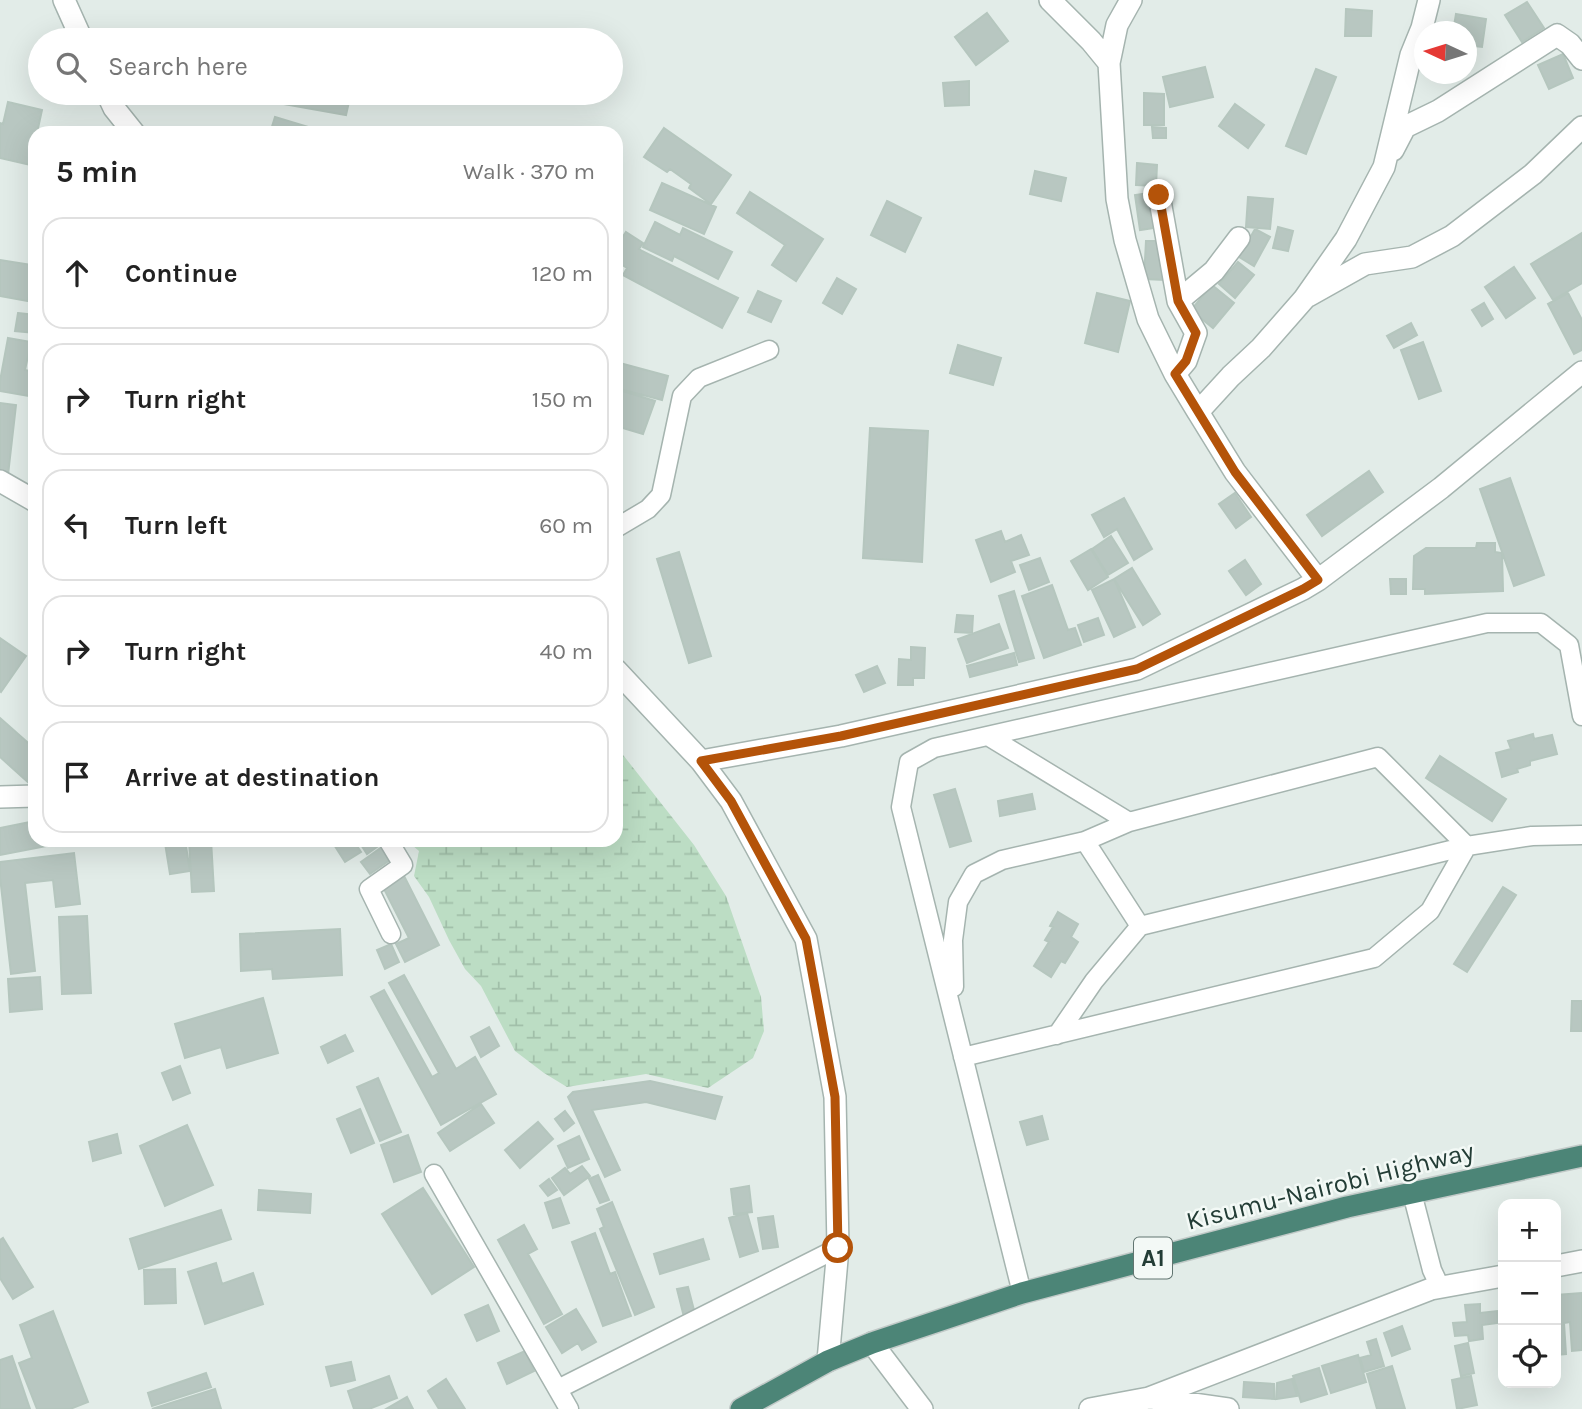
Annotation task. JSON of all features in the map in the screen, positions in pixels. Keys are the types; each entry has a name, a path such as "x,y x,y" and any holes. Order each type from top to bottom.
{"highway":[{"name":"Kisumu-Nairobi Highway","path":"741,1409 828,1361 872,1343 1023,1293 1346,1207 1582,1156"}],"street":[{"path":"64,0 77,28"},
{"path":"1050,0 1109,63"},
{"path":"1131,0 1117,25 1109,63 1117,200 1125,240 1148,319 1175,374 1235,472 1318,580"},
{"path":"1384,167 1408,67 1429,0"},
{"path":"1198,412 1261,348 1304,299 1346,239 1405,128 1438,111 1557,35 1570,44 1582,59"},
{"path":"113,105 128,126"},
{"path":"1304,299 1365,264 1412,257 1452,236 1532,174 1582,127"},
{"path":"1159,195 1178,301 1196,333 1186,361 1175,374"},
{"path":"1178,301 1214,271 1239,238"},
{"path":"701,761 841,736 1137,669 1318,580 1441,488 1582,372"},
{"path":"0,481 28,497"},
{"path":"623,677 701,761 731,801 806,939 835,1097 838,1248 828,1361"},
{"path":"0,797 28,796"},
{"path":"1561,1265 1582,1261"},
{"path":"1090,1409 1149,1398 1431,1289 1498,1277"},
{"path":"872,1343 922,1409"},
{"path":"1149,1398 1228,1409"}],"lane":[{"path":"623,524 648,509 662,495 682,396 699,378 769,350"},
{"path":"1023,1293 901,807 909,762 934,748 1487,622 1541,623 1569,645 1582,716"},
{"path":"988,736 1129,822"},
{"path":"955,1023 953,940 958,902 974,874 1002,860 1084,841 1129,822 1378,757 1467,846"},
{"path":"1057,1035 1094,981 1140,926 1467,846 1532,836 1582,835"},
{"path":"1084,841 1140,926"},
{"path":"963,1057 1374,958 1430,911 1467,846"},
{"path":"391,934 369,889 403,864 392,847"},
{"path":"434,1174 569,1409"},
{"path":"1412,1193 1432,1270 1440,1287"},
{"path":"558,1389 838,1248"}],"green space":[{"path":"623,755 694,845 726,896 761,997 764,1031 753,1058 708,1088 646,1074 567,1087 544,1073 515,1051 481,986 465,969 429,897 414,876 419,851 414,847 623,847"}],"building":[{"path":"1527,2 1544,28 1522,42 1505,15"},
{"path":"1346,9 1372,11 1371,36 1345,36"},
{"path":"987,13 1008,41 976,65 955,37"},
{"path":"1456,14 1486,19 1482,47 1477,46 1477,21 1455,21"},
{"path":"1563,54 1573,78 1549,89 1538,65"},
{"path":"1205,67 1213,97 1170,107 1163,77"},
{"path":"1316,69 1336,77 1306,154 1286,146"},
{"path":"969,81 969,105 945,106 943,83"},
{"path":"1144,93 1164,94 1164,125 1144,125"},
{"path":"8,102 42,110 39,126 28,126 28,164 0,158 0,123 3,124"},
{"path":"1235,104 1264,125 1248,148 1219,126"},
{"path":"290,105 348,105 346,115"},
{"path":"275,117 305,126 272,126"},
{"path":"1152,127 1166,128 1166,138 1153,138"},
{"path":"664,128 731,175 711,204 689,188 691,184 670,169 667,172 644,157"},
{"path":"1137,163 1157,165 1156,186 1136,185"},
{"path":"1035,171 1066,178 1061,201 1030,194"},
{"path":"662,183 716,207 704,234 650,210"},
{"path":"750,192 823,239 796,281 772,265 785,245 737,213"},
{"path":"1156,192 1161,227 1140,230 1135,195"},
{"path":"1248,197 1273,199 1270,229 1246,227"},
{"path":"887,201 921,218 905,252 871,235"},
{"path":"655,222 680,235 683,228 732,252 718,279 674,256 672,261 643,247"},
{"path":"1278,227 1293,231 1288,251 1273,248"},
{"path":"1255,229 1270,237 1254,266 1239,257"},
{"path":"626,232 643,243 639,249 642,251 738,298 722,328 623,275 627,268 623,265 623,236"},
{"path":"1582,233 1582,283 1553,300 1531,264"},
{"path":"1146,241 1167,241 1165,280 1144,279"},
{"path":"0,260 28,264 28,301 0,296"},
{"path":"1238,262 1254,275 1235,298 1219,284"},
{"path":"1514,267 1535,298 1506,318 1485,287"},
{"path":"837,278 856,289 842,314 823,303"},
{"path":"1212,285 1234,303 1213,328 1191,310"},
{"path":"758,291 781,301 771,322 748,312"},
{"path":"1097,293 1130,301 1118,352 1085,343"},
{"path":"1568,293 1582,320 1582,350 1574,354 1548,304"},
{"path":"1484,303 1493,319 1482,326 1472,310"},
{"path":"18,313 28,314 28,332 15,331"},
{"path":"1411,323 1417,335 1394,348 1387,336"},
{"path":"8,338 28,341 25,370 28,371 28,396 0,391"},
{"path":"1423,342 1441,391 1419,399 1401,350"},
{"path":"958,345 1001,358 993,385 950,373"},
{"path":"623,364 668,376 662,400 623,390"},
{"path":"623,391 655,401 643,434 623,428"},
{"path":"0,403 16,405 8,475 0,474"},
{"path":"870,428 928,431 922,562 863,558"},
{"path":"1369,471 1383,492 1322,536 1307,515"},
{"path":"1510,478 1544,575 1514,586 1480,489"},
{"path":"1235,493 1251,517 1236,528 1219,504"},
{"path":"1124,498 1152,549 1134,560 1117,529 1104,537 1092,515"},
{"path":"1001,531 1005,542 1021,535 1029,555 1011,561 1015,572 991,582 976,540"},
{"path":"1111,536 1128,563 1108,575 1092,549"},
{"path":"1477,543 1495,543 1495,552 1502,553 1503,591 1425,594 1425,589 1413,589 1414,556 1426,548 1476,548"},
{"path":"1091,549 1108,577 1088,590 1071,561"},
{"path":"679,552 711,656 689,663 657,559"},
{"path":"1040,558 1049,582 1029,590 1020,565"},
{"path":"1245,560 1261,584 1246,595 1229,571"},
{"path":"1132,568 1160,614 1143,625 1114,579"},
{"path":"1114,579 1135,627 1114,637 1092,590"},
{"path":"1390,579 1406,579 1406,594 1391,594"},
{"path":"1052,585 1068,630 1075,628 1081,645 1044,658 1022,596"},
{"path":"1014,591 1034,658 1019,662 999,596"},
{"path":"957,615 973,616 972,633 955,632"},
{"path":"1098,618 1104,635 1084,642 1078,625"},
{"path":"999,624 1008,648 967,663 958,639"},
{"path":"0,638 26,656 1,692 0,691"},
{"path":"911,647 925,648 924,678 913,678 913,685 898,685 899,659 911,660"},
{"path":"1014,653 1017,665 970,677 967,666"},
{"path":"877,666 885,683 864,692 856,675"},
{"path":"0,718 28,743 28,782 0,757"},
{"path":"1533,734 1534,739 1552,735 1557,754 1530,761 1530,765 1517,769 1518,772 1502,777 1496,753 1511,749 1508,741"},
{"path":"1440,756 1506,799 1492,821 1426,778"},
{"path":"955,789 971,841 950,847 934,795"},
{"path":"1032,794 1035,809 1000,816 998,801"},
{"path":"28,822 28,847 41,847 0,855 0,828"},
{"path":"166,847 186,847 190,871 170,874"},
{"path":"189,847 211,847 214,891 192,892"},
{"path":"335,847 358,847 361,852 345,862"},
{"path":"362,847 377,847 367,854"},
{"path":"382,847 390,860 370,874 361,862"},
{"path":"74,853 80,904 56,907 53,880 25,883 35,971 11,974 0,862"},
{"path":"402,872 439,945 405,962 396,944 409,938 381,883"},
{"path":"1503,887 1516,895 1467,972 1454,964"},
{"path":"1058,912 1078,924 1071,937 1078,942 1065,963 1061,961 1051,977 1034,966 1049,942 1045,940"},
{"path":"87,916 91,993 62,994 59,917"},
{"path":"340,929 342,975 273,979 272,969 241,971 240,934"},
{"path":"391,944 399,962 385,969 377,950"},
{"path":"404,975 456,1069 475,1057 496,1094 441,1125 371,997 384,990 432,1077 439,1073 389,983"},
{"path":"40,977 42,1009 10,1012 8,979"},
{"path":"263,998 278,1053 227,1068 221,1047 185,1058 175,1024"},
{"path":"1572,1001 1582,1001 1582,1031 1571,1031"},
{"path":"489,1027 499,1046 481,1057 471,1037"},
{"path":"345,1035 353,1051 328,1063 321,1047"},
{"path":"180,1066 190,1093 173,1100 162,1073"},
{"path":"378,1078 401,1132 380,1141 357,1087"},
{"path":"650,1081 722,1097 715,1119 646,1102 592,1110 620,1170 605,1177 568,1097 573,1092"},
{"path":"481,1104 494,1123 450,1151 438,1133"},
{"path":"360,1109 374,1143 351,1153 337,1119"},
{"path":"565,1111 574,1123 564,1131 555,1119"},
{"path":"1042,1116 1048,1139 1027,1145 1020,1122"},
{"path":"538,1122 553,1139 520,1168 505,1150"},
{"path":"187,1125 213,1185 165,1206 140,1146"},
{"path":"117,1134 121,1153 93,1161 89,1142"},
{"path":"408,1135 421,1172 394,1182 381,1145"},
{"path":"579,1136 589,1159 568,1168 558,1146"},
{"path":"582,1166 590,1176 564,1195 552,1178 565,1168 570,1174"},
{"path":"598,1175 609,1200 600,1203 589,1179"},
{"path":"549,1179 557,1190 548,1196 540,1186"},
{"path":"749,1186 752,1212 734,1214 731,1189"},
{"path":"423,1188 474,1267 432,1294 382,1214"},
{"path":"259,1190 311,1194 310,1213 258,1210"},
{"path":"560,1198 569,1223 553,1228 545,1203"},
{"path":"612,1202 654,1307 635,1315 600,1229 604,1227 597,1209"},
{"path":"221,1210 231,1239 139,1269 130,1239"},
{"path":"747,1213 758,1251 740,1257 729,1218"},
{"path":"773,1216 778,1247 763,1249 758,1218"},
{"path":"524,1225 537,1249 528,1254 562,1314 544,1324 498,1240"},
{"path":"595,1233 610,1274 615,1272 631,1316 603,1326 572,1242"},
{"path":"3,1238 33,1287 13,1299 0,1278 0,1240"},
{"path":"703,1239 709,1259 660,1274 654,1254"},
{"path":"216,1263 222,1284 253,1273 263,1304 205,1324 188,1272"},
{"path":"175,1269 176,1303 145,1304 144,1270"},
{"path":"688,1287 695,1314 684,1317 677,1289"},
{"path":"1582,1293 1582,1350 1572,1351 1570,1322 1564,1323 1566,1354 1561,1354 1561,1325 1561,1295"},
{"path":"1480,1304 1480,1313 1497,1311 1498,1323 1482,1325 1483,1339 1469,1341 1468,1335 1455,1336 1453,1323 1467,1322 1465,1305"},
{"path":"488,1305 499,1331 477,1341 465,1315"},
{"path":"576,1309 596,1342 582,1350 578,1343 562,1353 546,1327"},
{"path":"53,1311 88,1402 70,1409 37,1409 19,1363 32,1358 20,1325"},
{"path":"1402,1326 1410,1349 1392,1356 1384,1333"},
{"path":"1376,1339 1384,1366 1364,1372 1360,1358 1371,1355 1367,1342"},
{"path":"1468,1343 1474,1373 1461,1376 1455,1346"},
{"path":"525,1351 534,1371 507,1384 498,1363"},
{"path":"1358,1355 1366,1382 1331,1393 1322,1366"},
{"path":"12,1356 30,1409 0,1409 0,1360"},
{"path":"351,1362 355,1380 331,1386 326,1367"},
{"path":"1392,1366 1405,1409 1377,1409 1367,1374"},
{"path":"1319,1368 1327,1394 1301,1402 1293,1376"},
{"path":"206,1373 211,1387 152,1406 148,1393"},
{"path":"389,1376 397,1398 369,1409 354,1409 348,1391"},
{"path":"1471,1376 1477,1405 1457,1409 1452,1380"},
{"path":"446,1379 465,1409 439,1409 428,1391"},
{"path":"1292,1379 1297,1396 1276,1399 1277,1383"},
{"path":"1244,1382 1274,1384 1274,1399 1243,1397"},
{"path":"215,1389 221,1409 152,1409"},
{"path":"407,1397 413,1409 386,1409"}],"route":[{"path":"838,1248 835,1097 806,939 731,801 701,761 841,736 1137,669 1318,580 1235,472 1175,374 1186,361 1196,333 1178,301 1159,195"}]}
